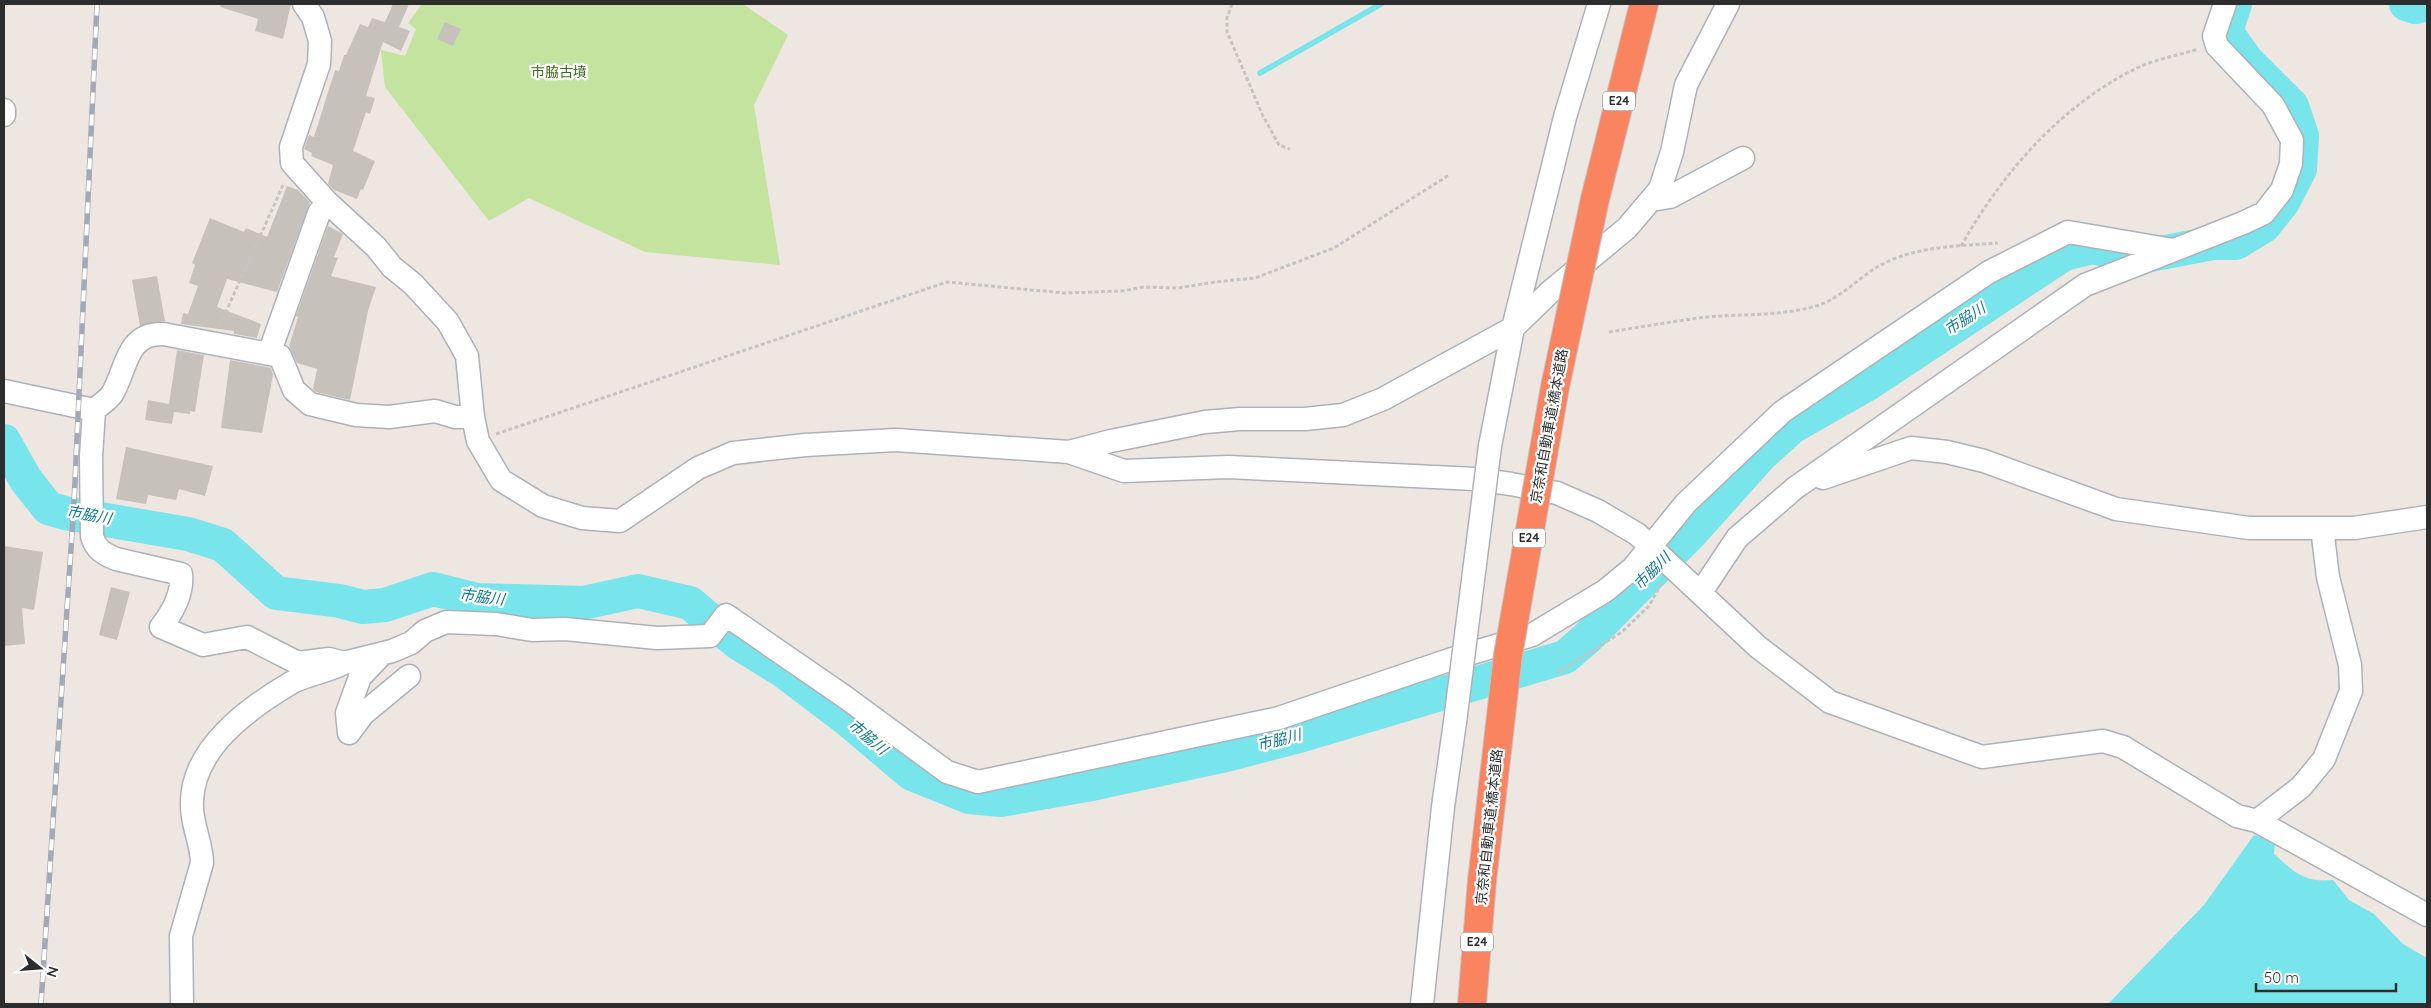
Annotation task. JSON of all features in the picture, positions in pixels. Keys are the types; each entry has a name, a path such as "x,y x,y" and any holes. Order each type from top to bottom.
{"highway":[{"name":"京奈和自動車道;橋本道路","path":"1472,1004 1482,880 1508,655 1555,387 1595,199 1644,4"},
{"path":"1478,933 1482,1004"}],"street":[{"path":"304,4 313,17 320,41 319,64 291,147 292,162 327,202 376,247 392,267 413,284 448,322 467,356 473,417 478,441 501,480 543,506 582,518 620,521 698,468 733,453 805,445 896,440 1069,452 1124,471 1228,467 1475,479 1511,484 1557,494 1598,511 1637,534 1758,647 1830,702 1982,757 2103,741 2123,748 2237,816 2257,821 2427,915"},
{"path":"1422,1004 1443,807 1490,446 1513,328 1564,117 1599,4"},
{"path":"1069,452 1111,441 1205,422 1240,419 1305,419 1343,415 1383,400 1513,328 1552,291 1627,228 1660,189 1667,170 1686,85 1728,4"},
{"path":"1701,592 1737,538 1795,488 2085,285 2264,213 2282,190 2291,164 2292,140 2273,105 2217,46 2214,36 2225,4"},
{"path":"4,110 4,115"},
{"path":"1651,200 1670,197 1743,158"},
{"path":"269,354 319,213 327,202"},
{"path":"182,1004 181,936 202,863 192,806 193,786 198,770 223,734 253,708 291,683 330,670 344,663 412,643 425,631 446,622 496,624 532,630 565,629 658,638 710,636 726,615 845,697 947,772 978,782 1279,718 1452,659 1532,635 1604,591 1632,568 1686,503 1782,412 1990,272 2068,232 2173,250"},
{"path":"344,663 329,659 298,664 247,637 203,645 161,627 172,613 180,587 181,574 116,559 108,556 94,545 91,457 94,410 112,395 125,361 137,342 150,334 163,334 212,345 280,356 294,390 310,404 356,415 389,417 435,412 455,417 473,417"},
{"path":"4,391 94,410"},
{"path":"1795,488 1911,448 1947,452 1984,461 2116,509 2249,528 2354,528 2427,517"},
{"path":"2257,821 2300,787 2324,759 2351,691 2350,665 2328,577 2322,528"},
{"path":"383,653 360,677 347,713 349,733 363,714 409,676"}],"path":[{"path":"1232,4 1227,18 1227,32 1263,116 1279,145 1290,149"},
{"path":"1961,246 1977,217 2024,156 2085,99 2141,66 2202,48"},
{"path":"478,441 947,282 1064,294 1122,291 1144,287 1178,288 1256,278 1334,248 1449,175"},
{"path":"212,345 285,181"},
{"path":"1609,332 1707,317 1779,314 1815,307 1835,296 1877,267 1898,256 1961,246 2004,242"},
{"path":"1557,673 1622,632 1649,606 1665,577"}],"green space":[{"name":"市脇古墳","path":"422,4 743,4 788,35 754,105 780,265 645,252 529,198 489,221 385,87 381,50 405,56 416,29 408,23"}],"water":[{"path":"2254,835 2275,842 2274,854 2300,875 2315,880 2333,880 2349,900 2374,914 2403,944 2427,958 2427,1004 2108,1004 2204,905"}],"building":[{"path":"221,4 291,4 283,39 255,31 258,19 220,7"},
{"path":"393,4 409,4 399,27 410,31 401,51 383,42 366,96 375,98 370,114 366,112 353,151 375,161 363,190 361,189 357,199 334,190 328,184 333,165 311,156 312,153 304,149 309,135 314,137 335,70 339,71 344,55 346,55 360,24 368,27 372,18 385,22"},
{"path":"445,22 461,29 453,46 437,39"},
{"path":"287,186 298,190 310,202 277,292 227,279 217,307 261,324 257,338 234,334 234,331 181,324 183,313 188,314 198,286 189,283 195,265 192,263 210,218 244,232 246,228 267,237"},
{"path":"328,226 343,234 334,257 338,258 331,276 376,287 368,311 350,400 316,392 313,389 317,369 297,363 289,346 298,317 296,316"},
{"path":"157,276 165,321 140,326 132,280"},
{"path":"177,350 204,355 195,412 190,411 190,414 174,412 172,424 145,420 148,400 169,404"},
{"path":"230,360 271,368 273,375 262,433 221,428"},
{"path":"126,447 213,466 205,496 179,489 176,500 148,495 146,504 116,499"},
{"path":"4,546 43,552 34,610 22,608 25,644 4,646"},
{"path":"111,587 130,592 117,640 99,635"}],"waterway":[{"path":"1260,73 1381,4"},
{"name":"市脇川","path":"4,441 26,480 48,508 65,513 188,534 223,545 276,593 340,601 363,607 385,605 433,589 477,600 583,603 638,591 690,603 738,643 782,670 848,720 912,774 969,797 1001,800 1092,784 1222,756 1299,736 1565,657 1587,638 1693,531 1762,454 1792,427 1866,385 2064,254 2094,247 2134,258 2213,243 2236,243 2264,226 2283,202 2300,169 2302,136 2292,106 2247,61 2229,36 2228,25 2235,4"},
{"name":"市脇川","path":"2406,4 2415,7 2426,4"}],"railway":[{"path":"41,1004 74,503 97,4"}]}
